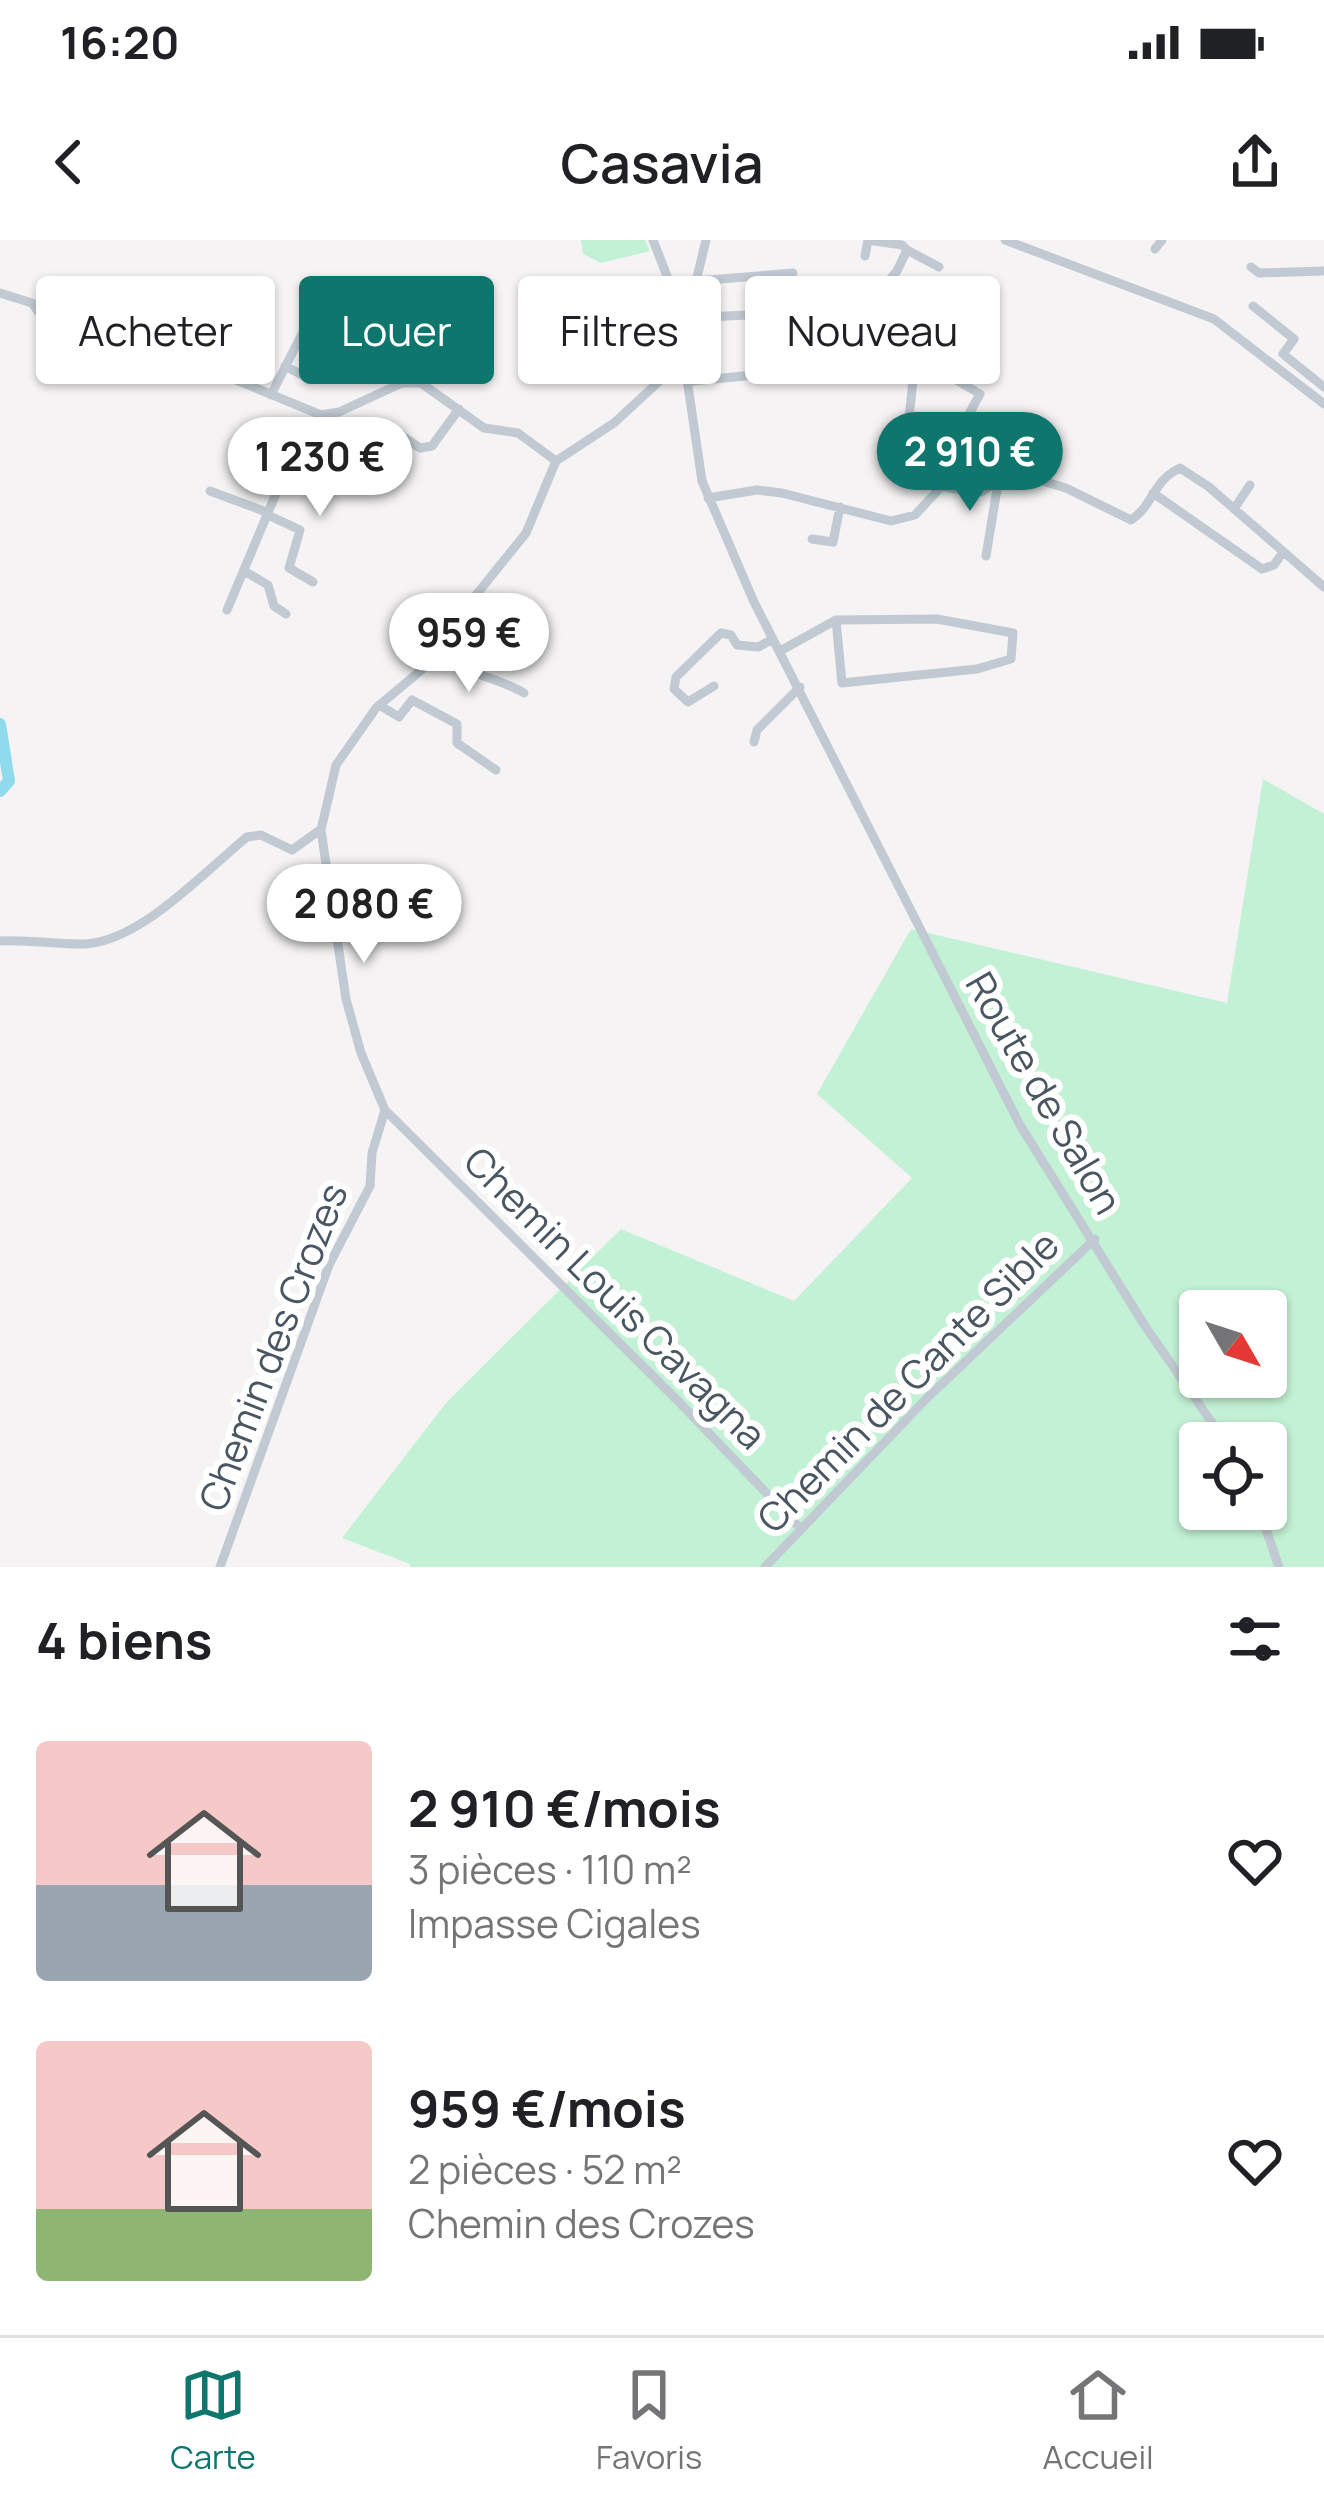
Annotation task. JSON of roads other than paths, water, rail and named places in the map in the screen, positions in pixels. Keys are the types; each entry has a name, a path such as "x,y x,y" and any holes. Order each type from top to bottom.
{"street":[{"path":"653,240 667,276"},
{"path":"697,276 706,240"},
{"path":"866,256 868,240 902,245 940,267"},
{"path":"1005,240 1214,319 1324,404"},
{"path":"893,276 908,250"},
{"path":"1251,268 1259,273 1324,271"},
{"path":"721,279 793,273"},
{"path":"0,293 36,307"},
{"path":"1253,306 1294,339 1282,354 1324,387"},
{"path":"271,395 299,340"},
{"path":"285,366 299,373"},
{"path":"247,384 321,416"},
{"path":"227,610 299,439 321,416 400,384"},
{"path":"422,384 484,428 518,434 556,461"},
{"path":"385,1110 346,1000 321,830 336,765 379,705 457,640 472,601 526,533 556,461 614,423 658,384"},
{"path":"687,384 690,409"},
{"path":"690,409 692,384"},
{"path":"911,384 905,454 951,464 954,486"},
{"path":"959,432 980,394 963,384"},
{"path":"332,491 347,453 362,432 383,423 420,448 432,446 459,409"},
{"name":"Route de Salon","path":"690,409 708,498 773,639 1020,1125 1145,1326 1211,1422"},
{"path":"708,498 757,490 892,520 909,519 934,491 954,486 981,492 1012,472 1044,481 1131,520 1144,509 1163,476 1180,468 1324,587"},
{"path":"986,556 998,478"},
{"path":"1234,509 1250,485"},
{"path":"210,491 300,530 289,568 313,582"},
{"path":"1153,494 1262,569 1274,565 1283,552"},
{"path":"812,538 833,542 840,507"},
{"path":"246,572 268,585 274,606 286,614"},
{"path":"779,651 836,620 937,619 1013,633 1011,659 977,669 842,683 836,620"},
{"path":"714,686 688,702 674,689 676,677 722,633 731,634 737,644 758,647 773,639"},
{"path":"439,656 524,693"},
{"path":"754,742 757,730 800,687"},
{"path":"379,705 399,717 412,700 457,724 457,743 496,770"},
{"path":"0,941 103,941 137,928 247,837 262,835 292,850 321,830"},
{"name":"Chemin Louis Cavagna","path":"385,1110 801,1529"},
{"name":"Chemin des Crozes","path":"220,1567 329,1265 370,1186 372,1154 385,1110"},
{"name":"Chemin de Cante Sible","path":"765,1567 913,1411 1095,1239"},
{"path":"1267,1530 1280,1567"}],"waterway":[{"path":"0,724 9,781 0,791"}]}
